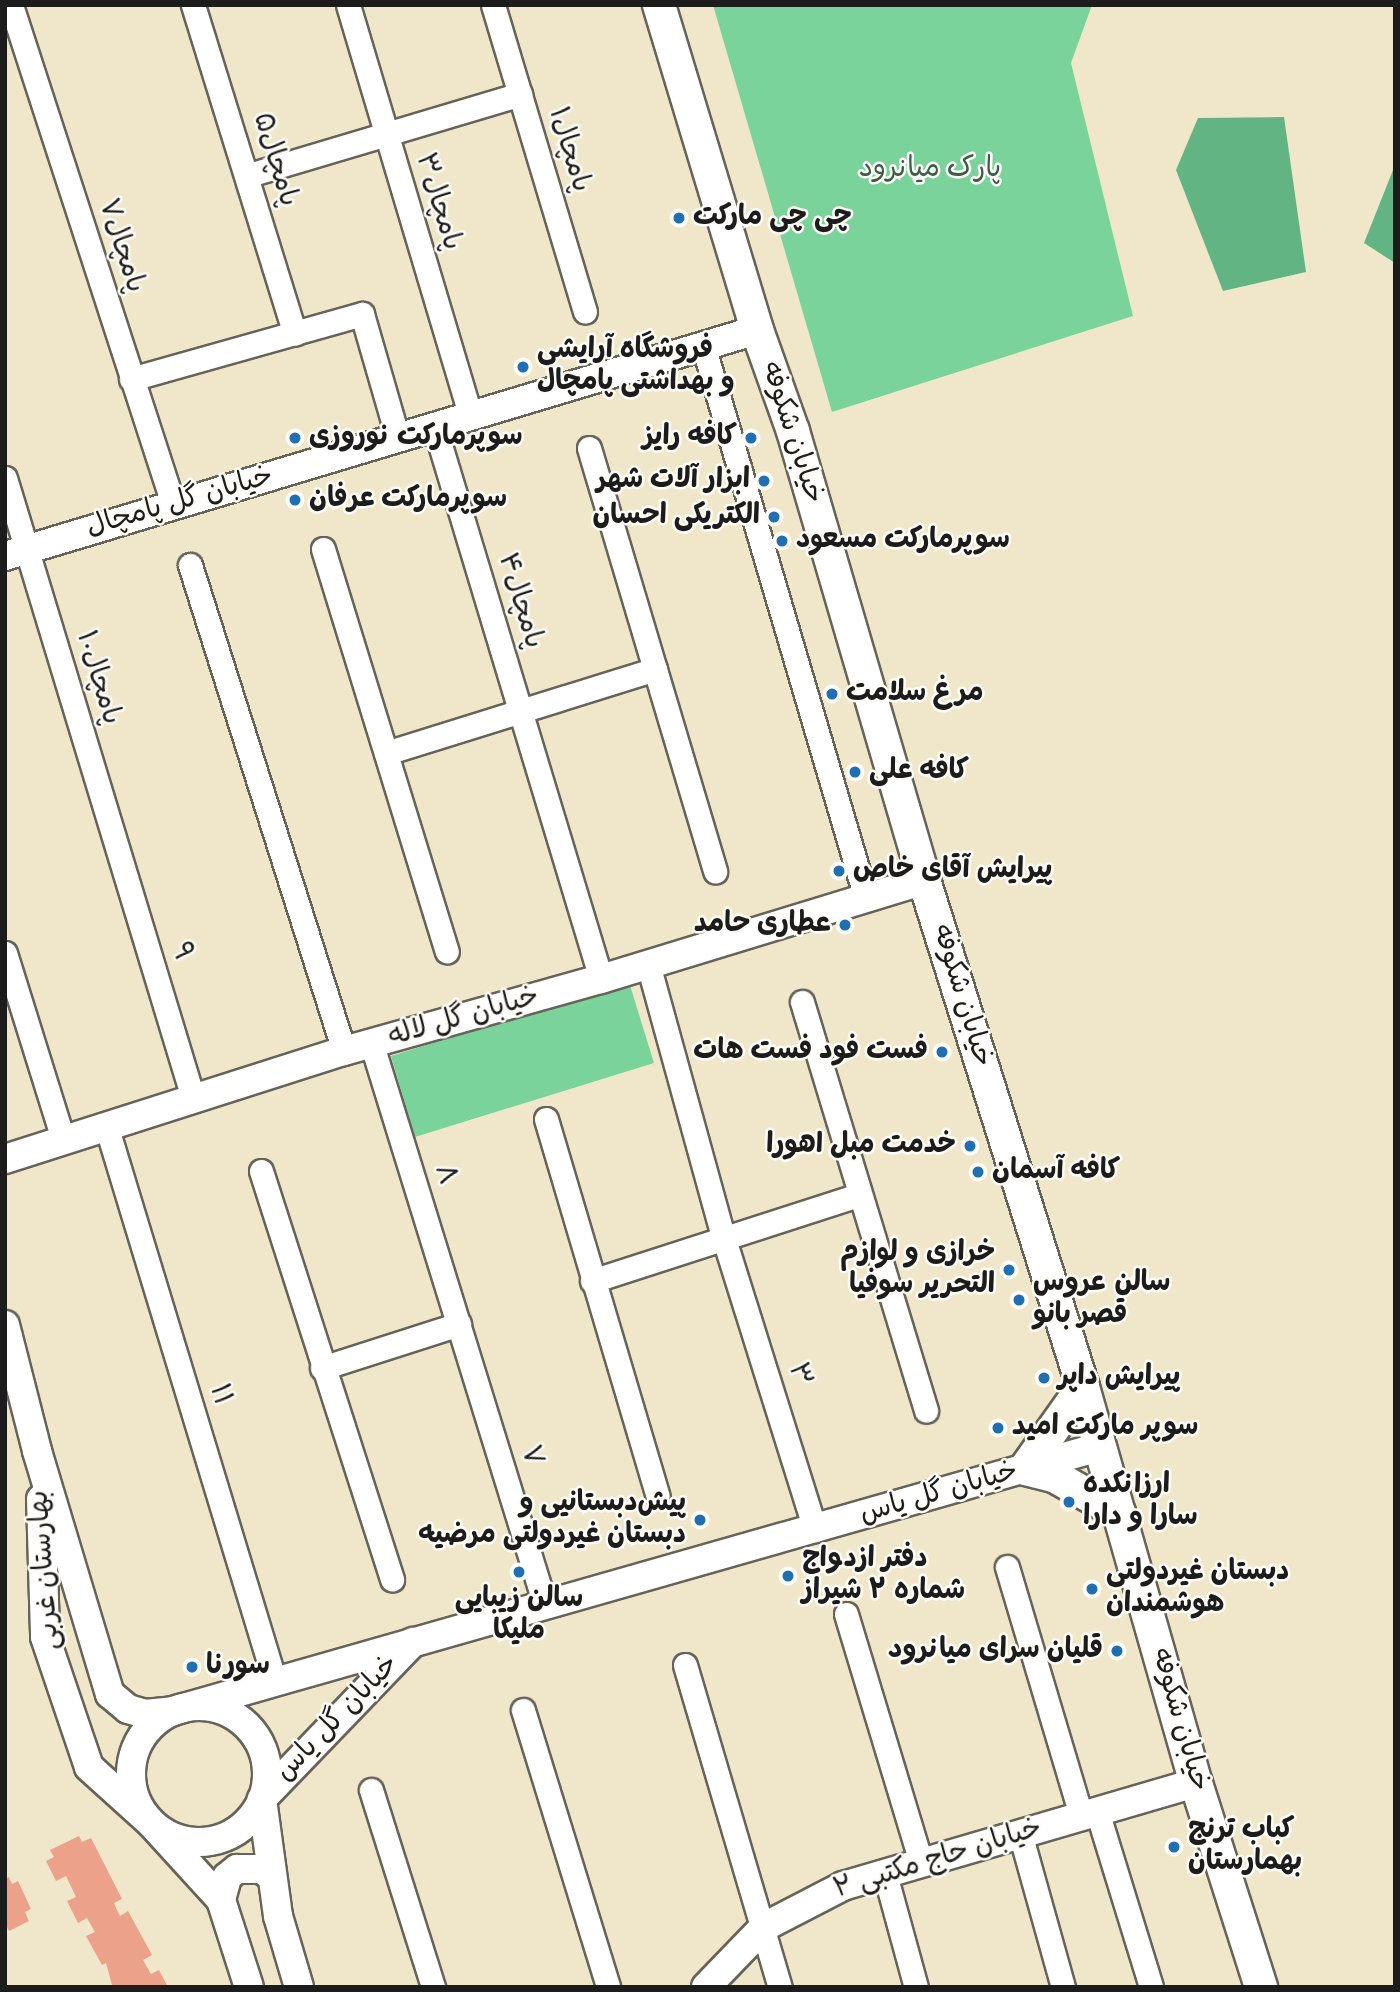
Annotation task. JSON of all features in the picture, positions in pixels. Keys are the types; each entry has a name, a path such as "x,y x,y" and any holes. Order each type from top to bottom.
{"main road":[{"name":"خیابان شکوفه","path":"659,5 757,330 793,431 924,880 1083,1387 1196,1783 1261,1987"},
{"path":"1083,1387 1025,1469 1056,1477 1119,1513"}],"street":[{"name":"پامچال۷","path":"11,5 173,504"},
{"name":"پامچال۵","path":"194,5 249,175 295,334"},
{"name":"پامچال۳","path":"348,5 471,416"},
{"name":"پامچال۱","path":"494,5 585,311"},
{"path":"249,175 520,94"},
{"path":"131,379 362,314 398,439"},
{"name":"خیابان گل پامچال","path":"16,552 757,330"},
{"path":"703,345 865,895"},
{"name":"پامچال۴","path":"435,428 522,710"},
{"path":"589,448 715,872"},
{"name":"پامچال۱۰","path":"5,478 16,552 110,824"},
{"path":"323,549 447,951"},
{"path":"190,565 344,1051"},
{"path":"386,752 655,669"},
{"path":"522,710 601,979"},
{"name":"۹","path":"110,824 193,1098"},
{"name":"خیابان گل لاله","path":"5,1159 344,1051 601,979 865,895 924,880"},
{"path":"5,953 63,1139"},
{"name":"۳","path":"648,964 724,1239 815,1530"},
{"path":"802,1002 926,1411"},
{"name":"۸","path":"372,1045 459,1324"},
{"path":"546,1119 658,1496"},
{"name":"۱۱","path":"106,1125 275,1682"},
{"path":"261,1171 322,1368 392,1579"},
{"path":"592,1281 859,1195"},
{"path":"322,1368 459,1324"},
{"name":"۷","path":"459,1324 545,1605"},
{"name":"بهارستان غربی","path":"5,1325 37,1451 110,1693 128,1709 145,1714 173,1711"},
{"name":"خیابان گل یاس","path":"173,1711 1099,1447"},
{"name":"بهارستان غربی","path":"37,1451 45,1637 63,1698 89,1767 151,1823"},
{"path":"1007,1567 1089,1813 1151,1987"},
{"path":"846,1614 921,1863"},
{"name":"خیابان گل یاس","path":"262,1798 415,1640"},
{"path":"685,1665 780,1987"},
{"path":"151,1823 170,1836 191,1842 214,1841 235,1833 251,1818 262,1798 267,1776 264,1754 237,1718 217,1709 195,1706 173,1711 154,1723 140,1740 132,1761 135,1794 151,1823 221,1900"},
{"path":"523,1710 608,1987"},
{"name":"خیابان حاج مکتبی ۲","path":"706,1987 764,1927 844,1886 1196,1783"},
{"path":"371,1790 432,1987"},
{"path":"262,1798 272,1877 299,1987"},
{"path":"1020,1833 1063,1987"},
{"path":"249,1987 221,1900 221,1888 237,1869 262,1869 272,1877"},
{"path":"885,1874 916,1987"}],"green space":[{"name":"پارک میانرود","path":"713,5 1092,5 1071,63 1133,316 832,412"},
{"path":"1284,117 1306,272 1223,291 1176,170 1198,118"},
{"path":"1395,165 1395,263 1364,243"},
{"path":"629,982 654,1063 415,1137 391,1056"}],"building":[{"path":"79,1836 82,1842 91,1838 122,1899 114,1903 120,1916 128,1911 152,1955 143,1960 151,1974 159,1970 168,1987 112,1985 106,1963 102,1965 86,1936 95,1932 87,1918 78,1923 67,1901 76,1897 66,1876 56,1881 46,1861 54,1857 50,1850"},
{"path":"9,1877 12,1884 18,1881 31,1909 25,1912 29,1921 9,1931 5,1923 5,1879"}],"place":[{"name":"چی چی مارکت","path":"679,218"},
{"name":"فروشگاه آرایشی و بهداشتی پامچال","path":"523,367"},
{"name":"سوپرمارکت نوروزی","path":"295,438"},
{"name":"کافه رایز","path":"751,438"},
{"name":"ابزار آلات شهر","path":"764,481"},
{"name":"سوپرمارکت عرفان","path":"295,500"},
{"name":"الکتریکی احسان","path":"774,517"},
{"name":"سوپرمارکت مسعود","path":"782,541"},
{"name":"مرغ سلامت","path":"832,694"},
{"name":"کافه علی","path":"855,772"},
{"name":"پیرایش آقای خاص","path":"839,871"},
{"name":"عطاری حامد","path":"845,925"},
{"name":"فست فود فست هات","path":"942,1052"},
{"name":"خدمت مبل اهورا","path":"970,1146"},
{"name":"کافه آسمان","path":"978,1172"},
{"name":"خرازی و لوازم التحریر سوفیا","path":"1009,1270"},
{"name":"سالن عروس قصر بانو","path":"1019,1300"},
{"name":"پیرایش داپر","path":"1044,1378"},
{"name":"سوپر مارکت امید","path":"998,1428"},
{"name":"ارزانکده سارا و دارا","path":"1069,1502"},
{"name":"پیش‌دبستانیی و دبستان غیردولتی مرضیه","path":"700,1520"},
{"name":"سالن زیبایی ملیکا","path":"519,1572"},
{"name":"دفتر ازدواج شماره ۲ شیراز","path":"788,1576"},
{"name":"دبستان غیردولتی هوشمندان","path":"1092,1589"},
{"name":"قلیان سرای میانرود","path":"1117,1651"},
{"name":"سورنا","path":"192,1667"},
{"name":"کباب ترنج بهمارستان","path":"1174,1847"}]}
